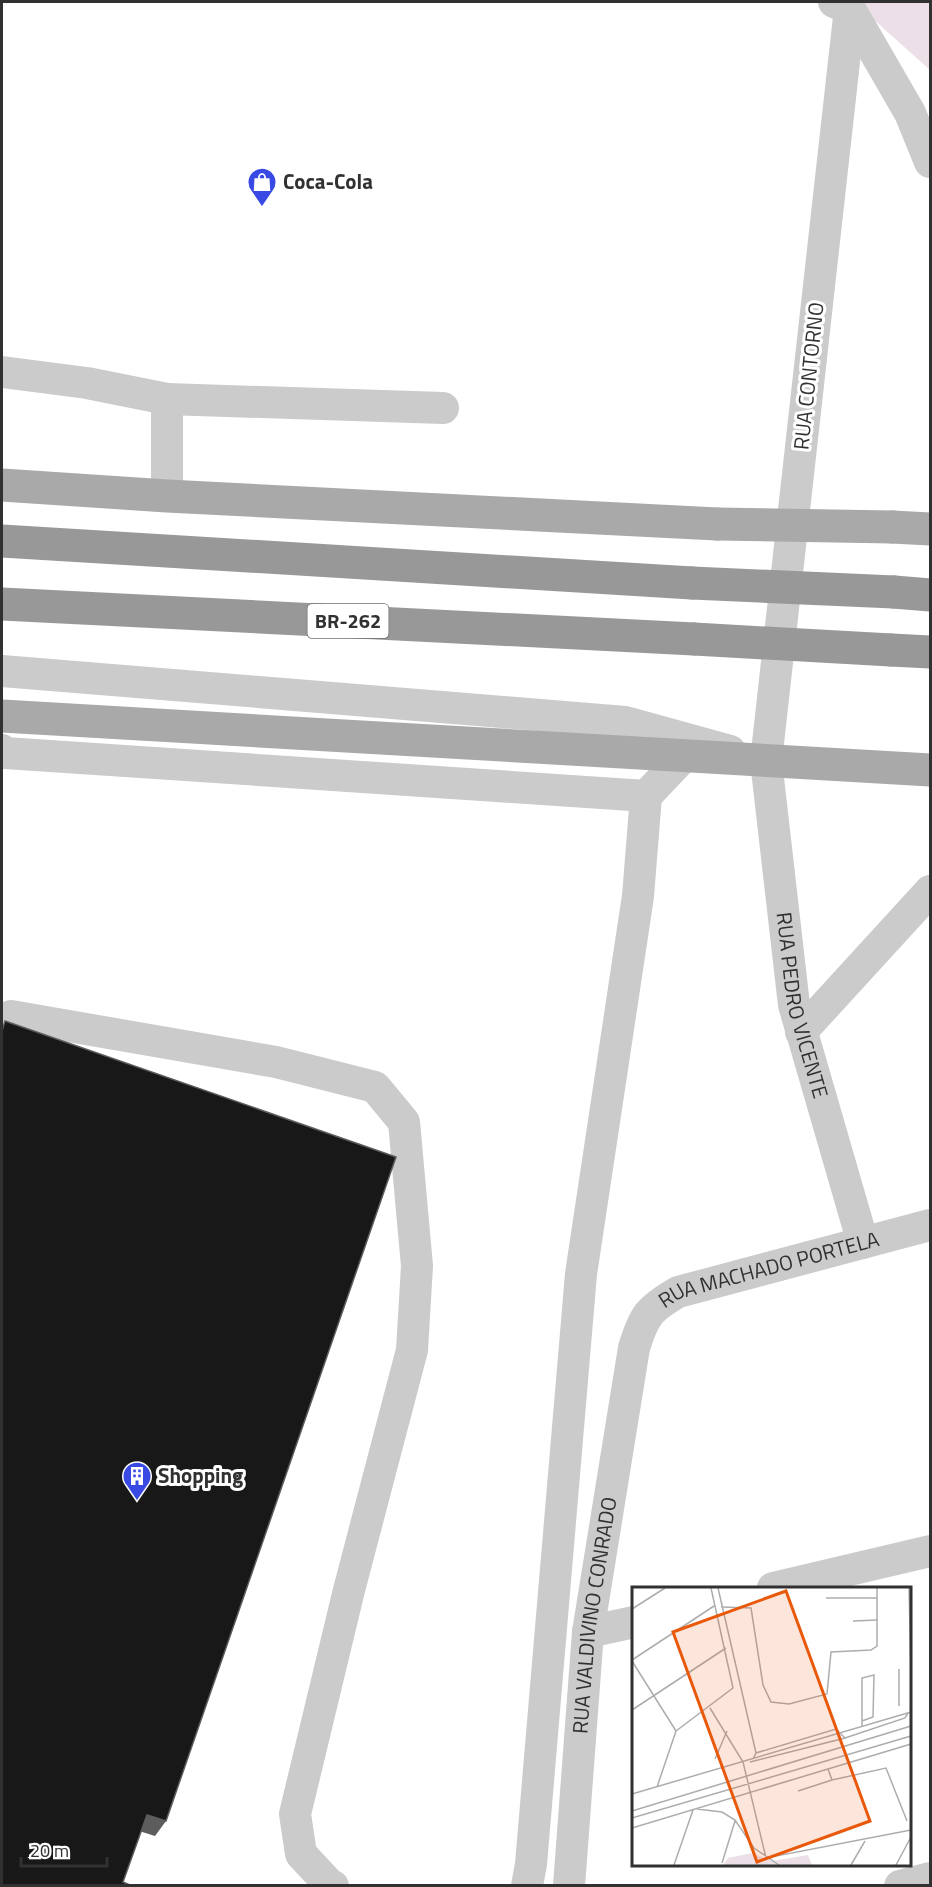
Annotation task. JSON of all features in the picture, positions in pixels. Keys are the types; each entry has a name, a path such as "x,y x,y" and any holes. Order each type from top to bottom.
{"highway":[{"path":"2,542 930,595"},
{"name":"BR-262","path":"2,604 930,652"}],"main road":[{"path":"2,485 717,525 930,529"},
{"path":"2,716 930,770"}],"street":[{"path":"843,4 910,113 930,162"},
{"name":"RUA CONTORNO","path":"766,761 843,4"},
{"path":"2,372 87,383 167,399 443,408"},
{"path":"167,399 167,496"},
{"path":"2,671 625,722 766,761"},
{"path":"2,750 5,753 17,754 646,796"},
{"path":"527,1886 532,1852 581,1274 638,896 646,796 684,756"},
{"name":"RUA PEDRO VICENTE","path":"766,761 794,1005 863,1243"},
{"path":"801,1032 930,891"},
{"path":"2,1021 11,1016 276,1062 375,1087 404,1122 417,1266 412,1350 349,1590 295,1814 301,1854 333,1886"},
{"name":"RUA MACHADO PORTELA","path":"634,1348 641,1324 655,1306 678,1292 930,1225"},
{"name":"RUA VALDIVINO CONRADO","path":"569,1886 588,1632 634,1348"},
{"path":"777,1587 930,1551"},
{"path":"588,1632 632,1622"},
{"path":"900,1886 930,1878"}],"shaded area":[{"path":"854,2 930,2 930,70"}],"building":[{"name":"Shopping","path":"5,1021 396,1157 166,1821 147,1815 123,1882 132,1886 2,1886 2,1031"}],"place":[{"name":"Coca-Cola","path":"262,208"},
{"name":"Shopping","path":"137,1502"}]}
